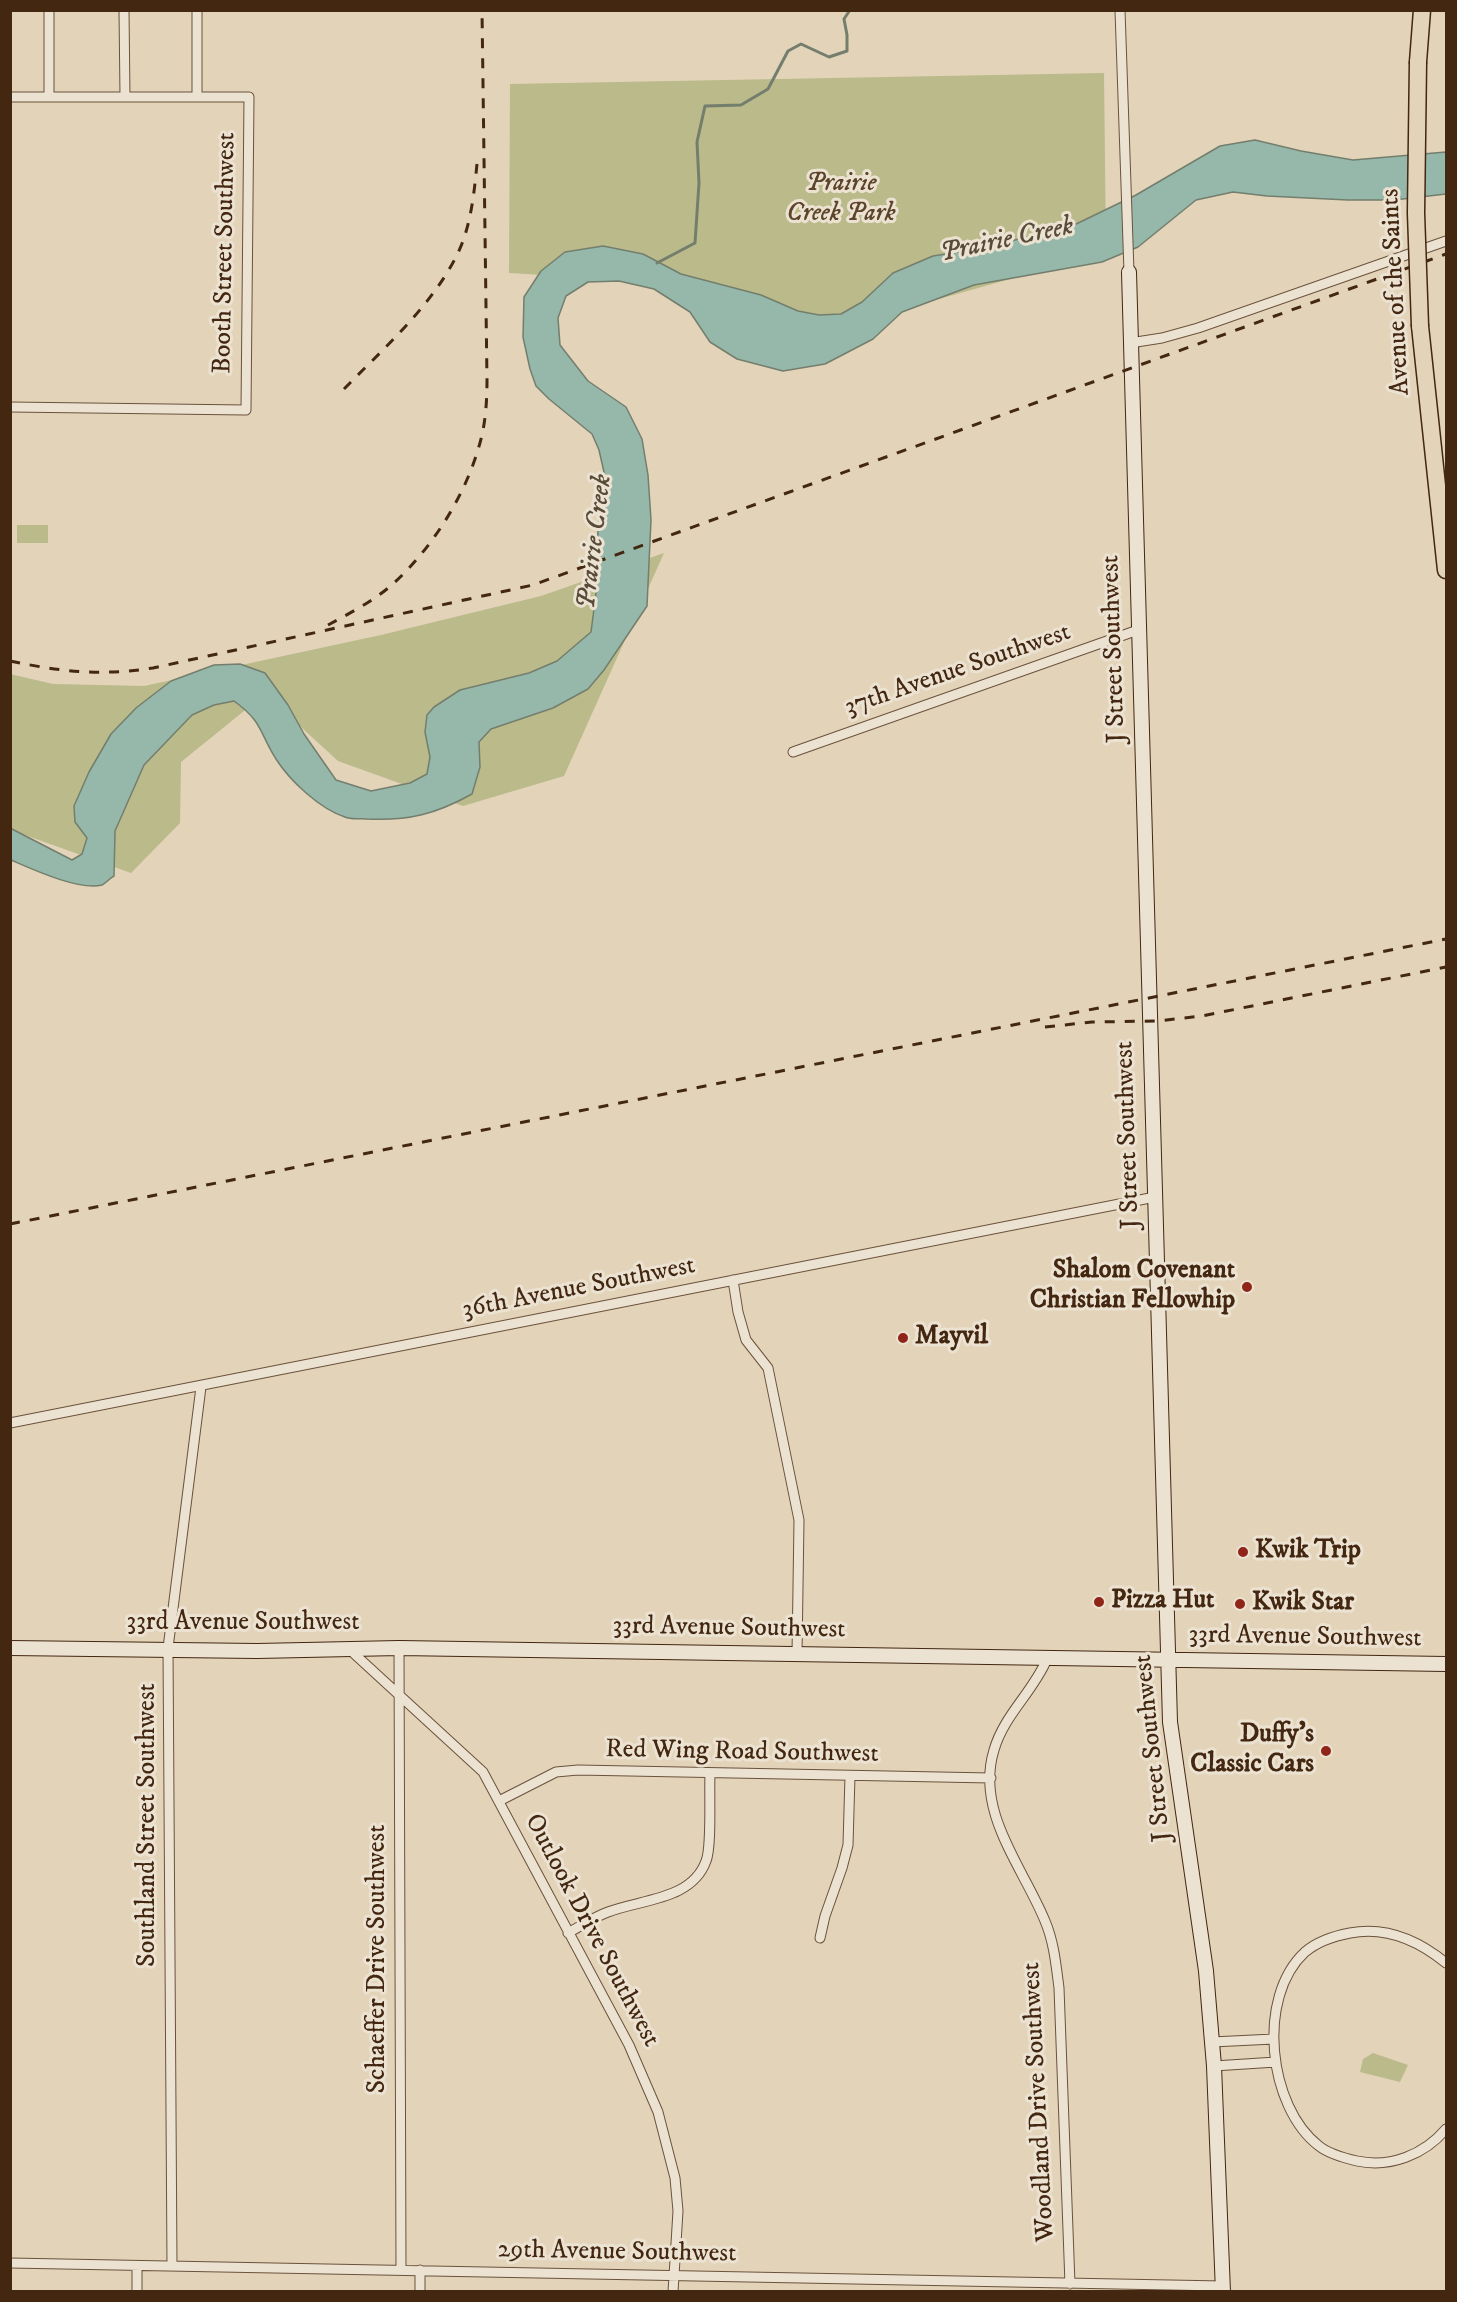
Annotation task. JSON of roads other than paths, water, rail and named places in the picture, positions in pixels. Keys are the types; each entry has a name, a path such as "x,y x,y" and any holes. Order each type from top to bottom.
{"highway":[{"name":"Avenue of the Saints","path":"1422,10 1418,62 1416,213 1420,326 1446,570"}],"street":[{"path":"49,10 49,97"},
{"path":"124,10 125,97"},
{"path":"10,98 197,96 197,10"},
{"name":"J Street Southwest","path":"1120,10 1167,1660 1170,1722 1204,1944 1214,2066 1223,2289"},
{"name":"Booth Street Southwest","path":"10,407 246,410 249,97 197,96"},
{"path":"1130,343 1162,338 1198,328 1446,241"},
{"name":"37th Avenue Southwest","path":"793,752 1138,630"},
{"name":"36th Avenue Southwest","path":"10,1423 1155,1197"},
{"path":"733,1280 738,1312 746,1340 768,1368 799,1520 797,1654"},
{"name":"Southland Street Southwest","path":"172,2265 168,1648 201,1387"},
{"name":"33rd Avenue Southwest","path":"10,1648 168,1648 256,1651 399,1648 1446,1664"},
{"name":"Schaeffer Drive Southwest","path":"399,1648 400,2269"},
{"name":"Outlook Drive Southwest","path":"349,1649 483,1773 628,2045 658,2112 675,2178 678,2211 673,2292"},
{"name":"Woodland Drive Southwest","path":"1047,1659 1041,1672 1004,1725 994,1751 991,1778 993,1809 1005,1842 1045,1922 1054,1953 1059,1988 1070,2284"},
{"name":"Red Wing Road Southwest","path":"499,1802 556,1772 578,1770 991,1778"},
{"path":"568,1933 608,1912 688,1887 699,1875 707,1860 710,1774"},
{"path":"820,1938 848,1845 850,1776"},
{"path":"1446,1963 1408,1938 1386,1932 1360,1931 1337,1935 1317,1943 1298,1960 1282,1990 1274,2039 1282,2094 1295,2120 1318,2146 1334,2154 1365,2163 1394,2162 1419,2152 1446,2129"},
{"path":"1212,2042 1274,2039"},
{"path":"1214,2066 1276,2062"},
{"name":"29th Avenue Southwest","path":"10,2263 400,2269 1223,2289"},
{"path":"137,2266 137,2292"},
{"path":"420,2270 420,2292"}],"waterway":[{"path":"657,263 695,243 699,183 697,142 705,106 741,105 768,89 788,51 801,44 829,57 847,51 844,19 850,10"}],"railway":[{"path":"328,625 362,606 394,583 423,552 449,515 459,496 469,476 482,435 487,380 482,10"},
{"path":"344,389 407,325 435,291 447,272 466,232 477,164"},
{"path":"10,661 82,672 116,672 153,668 533,585 1446,254"},
{"path":"10,1224 1446,939"},
{"path":"1045,1027 1092,1022 1158,1021 1202,1016 1446,967"}],"place":[{"name":"Shalom Covenant Christian Fellowhip","path":"1247,1287"},
{"name":"Mayvil","path":"903,1338"},
{"name":"Kwik Trip","path":"1243,1552"},
{"name":"Pizza Hut","path":"1099,1602"},
{"name":"Kwik Star","path":"1240,1604"},
{"name":"Duffy's Classic Cars","path":"1326,1751"}],"park label":[{"name":"Prairie Creek Park","path":"841,200"}],"water label":[{"name":"Prairie Creek","path":"1007,241"},
{"name":"Prairie Creek","path":"596,542"}]}
